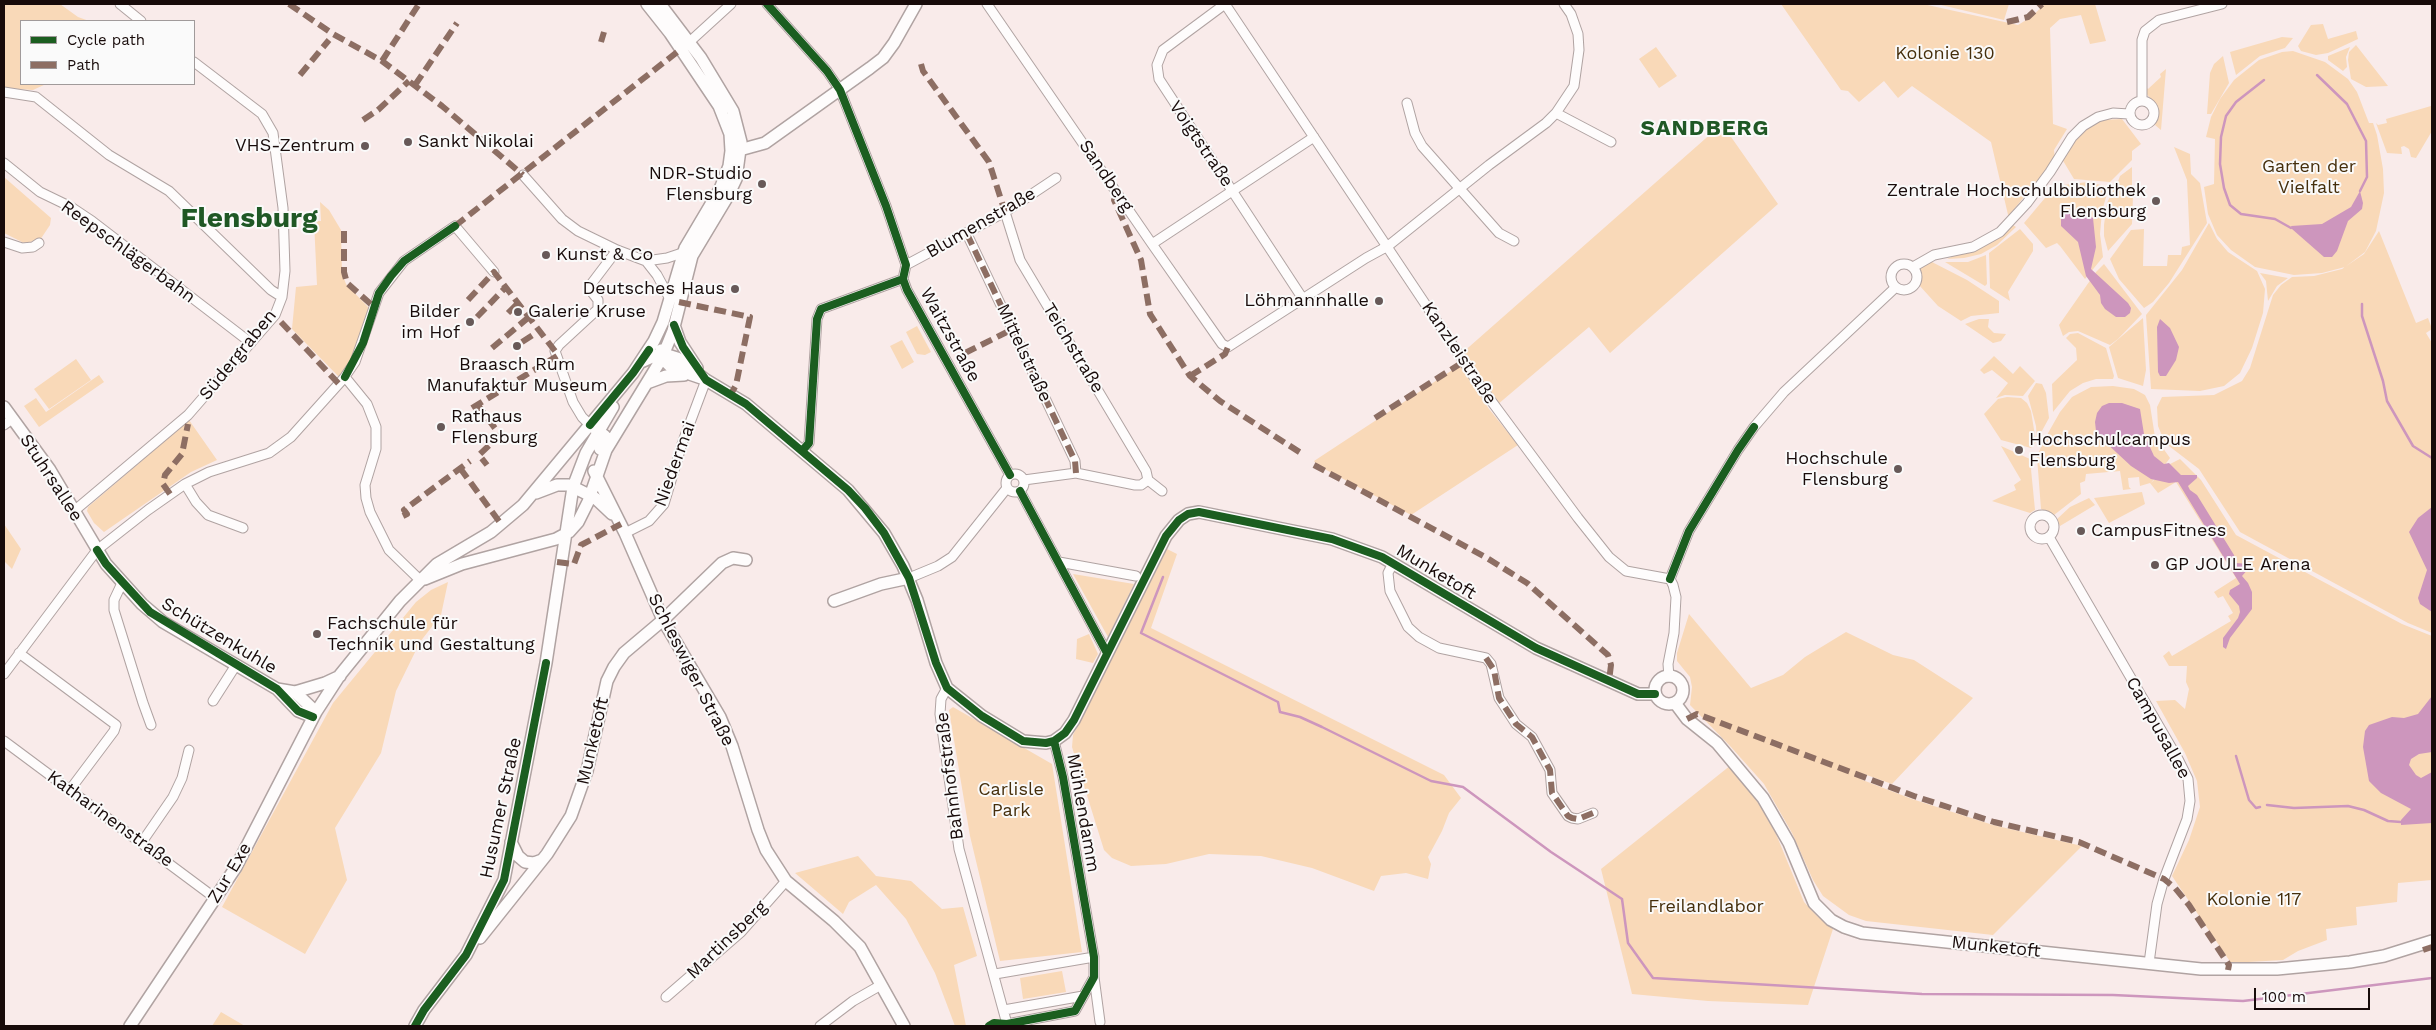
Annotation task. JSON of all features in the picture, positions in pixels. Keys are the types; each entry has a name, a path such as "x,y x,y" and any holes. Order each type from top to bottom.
{"main road":[{"path":"565,534 580,518 608,446 647,383 662,354 669,323 700,240 728,196 737,174 738,148 733,111 685,46 647,4"},
{"path":"660,4 719,106 730,134 738,148"},
{"path":"738,148 765,143 883,58 894,43 916,4"},
{"path":"595,476 593,464 606,437 594,428 669,323 670,299 684,253 720,189 738,148"},
{"name":"Bahnhofstraße","path":"669,323 706,380"},
{"path":"641,362 662,354"},
{"name":"Bahnhofstraße","path":"662,354 672,368 686,375 706,380"},
{"name":"Bahnhofstraße","path":"662,354 677,358 706,380 746,404 847,488 865,508 884,533 909,578 936,662 948,688"},
{"name":"Bahnhofstraße","path":"647,383 666,376 686,375"},
{"name":"Stuhrsallee","path":"4,407 8,422 50,470 96,550"},
{"name":"Husumer Straße","path":"415,1026 424,1010 466,955 504,880 546,663 563,563 565,534 573,487 594,428"},
{"name":"Schützenkuhle","path":"96,550 122,583 146,608 163,622 277,689 298,711 315,714 340,676 400,601 440,561 497,528 531,496 594,428"},
{"name":"Schleswiger Straße","path":"595,476 623,528 661,615 720,717 732,746 758,830 770,856 786,881 848,934 870,964 904,1026"},
{"path":"531,496 557,485 573,487 600,502 623,528"},
{"name":"Munketoft","path":"1188,514 1210,513 1332,539 1393,563 1512,636 1536,648 1638,694 1656,694 1664,703 1675,703 1687,719 1716,743 1763,798 1789,843 1814,903 1830,920 1844,927 1862,933 2201,969 2277,969 2350,962 2384,956 2432,941"},
{"name":"Mühlendamm","path":"1054,741 1065,733 1074,720 1166,536 1179,520 1188,514"},
{"name":"Schützenkuhle","path":"421,581 462,564 548,541 565,534"},
{"name":"Munketoft","path":"466,955 542,860 571,816 580,795 607,681 614,667 624,653 661,615 722,563 733,558 746,560"},
{"path":"834,601 881,584 909,578"},
{"name":"Schützenkuhle","path":"277,689 294,692 325,683 340,676"},
{"path":"1656,694 1658,682 1669,677 1678,681 1682,689 1680,698 1675,703"},
{"path":"948,688 982,716 1023,741 1037,744 1054,741"},
{"path":"294,692 315,714"},
{"name":"Zur Exe","path":"130,1026 236,867 315,714"},
{"path":"511,842 518,856 525,862 534,863 542,860"}],"street":[{"path":"120,4 140,20"},
{"path":"685,46 731,4"},
{"path":"767,4 826,70 840,90 886,206 906,265"},
{"name":"Sandberg","path":"987,4 1222,344 1228,347 1303,299"},
{"name":"Kanzleistraße","path":"1225,4 1478,383 1609,557 1626,571 1670,579"},
{"name":"Voigtstraße","path":"1225,4 1163,50 1157,65 1162,85 1303,299"},
{"path":"1303,299 1388,246 1546,123 1556,113 1574,86 1579,50 1578,34 1571,14 1564,4"},
{"path":"2142,101 2142,40 2145,31 2159,20 2222,4"},
{"name":"Südergraben","path":"74,511 188,415 275,315 282,297 286,271 283,208 273,133 262,114 195,63"},
{"path":"4,92 36,97 109,155 169,191 271,290 282,297"},
{"path":"2142,101 2147,102 2154,112 2151,122 2143,126 2136,124 2129,114 2134,104 2142,101"},
{"path":"1407,103 1418,140 1499,233 1514,242"},
{"path":"1556,113 1611,142"},
{"path":"1913,267 1917,277 1913,287 1905,290 1896,287 1891,277 1895,269 1902,264 1913,267 1934,256 1973,247 2000,232 2033,196 2072,137 2083,126 2098,117 2114,113 2129,114"},
{"path":"1152,244 1314,137"},
{"name":"Reepschlägerbahn","path":"4,164 40,192 71,207 92,221 251,343"},
{"path":"522,175 562,219 578,231 617,250 646,261 657,274 670,299"},
{"name":"Blumenstraße","path":"906,265 1005,212 1056,178"},
{"name":"Teichstraße","path":"1005,212 1020,260 1146,471 1148,480"},
{"path":"4,674 96,550 148,510 186,484 209,472 257,457 281,446 292,437 345,377 363,343 379,293 391,276 416,252 455,226 494,272"},
{"name":"Mittelstraße","path":"967,234 1075,461 1076,473"},
{"path":"646,261 684,253 700,240"},
{"path":"4,242 22,248 33,247 39,243"},
{"path":"594,428 582,417 573,402 555,351 558,345 598,309 598,300 591,291 592,283 617,250"},
{"name":"Waitzstraße","path":"906,265 903,279 1010,475"},
{"path":"802,451 809,442 817,319 821,309 903,279"},
{"path":"1669,677 1668,664 1674,633 1676,597 1674,585 1670,579 1690,531 1735,455 1754,427 1784,392 1896,287"},
{"path":"345,377 367,404 376,427 376,449 365,485 370,512 389,550 421,581"},
{"name":"Niedermai","path":"623,528 649,522 664,504 682,444 706,380"},
{"path":"1024,480 1076,473 1135,485 1141,485 1148,480 1162,490"},
{"path":"909,578 938,566 952,557 1007,488 1006,480 1010,475 1018,474 1024,480 1024,486 1020,491 1014,492 1007,488"},
{"path":"186,484 196,502 208,515 243,528"},
{"path":"1020,491 1108,653"},
{"name":"Campusallee","path":"2049,537 2188,779 2190,801 2186,819 2157,904 2149,963"},
{"path":"1059,562 1136,576"},
{"path":"1393,563 1388,573 1390,591 1408,627 1419,637 1439,648 1486,658 1492,664 1499,698 1516,724 1532,737 1550,770 1552,793 1568,816 1578,819 1593,813"},
{"path":"122,583 114,600 114,610 142,703 151,724"},
{"path":"19,653 116,725 114,731 69,791"},
{"path":"213,701 236,665"},
{"name":"Bahnhofstraße","path":"948,688 941,699 940,714 959,849 971,898 995,974 1007,1024 1075,1010 1083,996"},
{"name":"Katharinenstraße","path":"4,741 216,898"},
{"name":"Mühlendamm","path":"1054,741 1063,777 1094,957 1094,977 1100,1022"},
{"path":"142,842 173,797 182,778 190,750"},
{"name":"Martinsberg","path":"666,997 741,932 786,881"},
{"path":"995,974 1094,957"},
{"path":"1004,1010 1083,996 1094,977"},
{"path":"820,1026 853,1001 881,985"}],"green space":[{"path":"4,4 60,4 78,17 86,20 20,20 20,85 44,85 33,90 4,88"},
{"name":"Kolonie 130","path":"1781,4 1923,4 2018,25 2031,17 2045,4 2095,4 2106,41 2090,44 2081,15 2060,19 2050,28 2053,124 2067,129 2054,150 2055,159 2015,208 2009,219 1991,142 1912,86 1898,98 1884,81 1859,102 1848,91 1841,90"},
{"path":"1937,4 2009,4 2004,20"},
{"path":"2323,24 2328,39 2356,31 2358,39 2328,53 2316,55 2301,51 2298,46 2311,25"},
{"path":"2282,37 2293,38 2285,48 2260,56 2236,75 2230,52"},
{"path":"2356,45 2388,86 2366,87 2351,79 2348,60 2349,52"},
{"path":"1656,47 1677,76 1659,88 1639,59"},
{"path":"2350,47 2346,57 2347,67 2343,71 2328,60 2328,56"},
{"name":"Garten der Vielfalt","path":"2293,51 2325,62 2348,79 2357,92 2369,123 2373,123 2377,135 2383,169 2384,193 2376,231 2365,252 2345,267 2322,273 2294,275 2255,267 2231,250 2217,235 2208,214 2204,187 2214,184 2215,139 2206,137 2211,117 2220,99 2234,80 2259,60 2282,52"},
{"path":"2223,56 2229,83 2211,114 2207,114 2210,73 2214,64"},
{"path":"2166,69 2161,130 2155,125 2158,117 2157,106 2145,92 2145,86 2148,89 2161,77 2160,74"},
{"path":"2431,106 2432,131 2416,158 2411,157 2409,149 2404,146 2401,147 2402,154 2387,153 2376,123 2378,125 2387,123 2386,119"},
{"path":"2122,119 2141,144 2132,151 2132,160 2110,182 2074,179 2062,159 2078,135 2101,120"},
{"path":"1722,124 1778,204 1610,353 1589,327 1497,405 1461,354"},
{"path":"2174,147 2190,154 2191,174 2200,183 2207,223 2169,283 2153,302 2144,308 2119,279 2110,259 2131,230 2144,229 2143,266 2167,266 2168,255 2181,255 2182,247 2190,245 2187,180"},
{"path":"2132,167 2132,192 2117,184 2120,176"},
{"path":"4,177 51,218 50,225 40,240 24,243 4,233"},
{"path":"2088,182 2109,187 2102,211 2100,234 2103,257 2085,279 2057,243 2046,248 2024,223 2055,186"},
{"path":"2114,188 2133,196 2132,224 2108,251 2104,236 2104,225 2107,203"},
{"path":"320,202 329,210 341,230 342,273 346,284 369,308 358,343 348,365 339,377 292,329 296,287 317,285 314,221 321,221"},
{"path":"2209,223 2217,239 2228,252 2257,271 2265,289 2263,313 2252,348 2240,373 2224,386 2200,391 2151,389 2146,315 2182,270"},
{"path":"2013,225 2016,227 1997,245 1981,254 1947,259 2002,234"},
{"path":"2020,229 2033,244 2033,251 2008,292 2010,301 1990,288 1989,253"},
{"path":"2379,231 2416,323 2428,318 2432,329 2426,333 2432,343 2432,633 2408,623 2240,532 2199,469 2165,443 2158,426 2157,407 2162,397 2214,395 2242,381 2250,368 2273,295 2281,285 2292,277 2314,276 2342,269 2364,254"},
{"path":"1986,255 1987,284 1985,286 1945,262 1968,262"},
{"path":"1930,261 1967,280 1999,301 1999,313 1971,316 1961,321 1938,306 1919,285 1920,268 1924,263"},
{"path":"2104,264 2142,314 2110,345 2078,331 2069,332 2063,336 2059,325 2096,272"},
{"path":"2260,273 2288,278 2277,286 2268,301 2266,281"},
{"path":"2143,318 2146,370 2143,386 2118,378 2109,347"},
{"path":"1979,319 1989,319 1988,327 1994,333 2006,334 2001,341 1993,343 1965,324"},
{"path":"917,326 931,352 925,355 917,354 906,332"},
{"path":"2078,333 2106,348 2114,376 2113,379 2096,379 2083,383 2070,391 2053,412 2052,384 2077,360 2076,348 2066,338 2070,334"},
{"path":"902,340 914,362 902,369 890,346"},
{"path":"1994,356 2013,374 2020,366 2035,381 2023,396 2005,395 1996,398 2008,383 1992,370 1984,374 1980,370"},
{"path":"76,359 91,380 49,409 34,389"},
{"path":"1460,365 1489,409 1518,445 1411,515 1317,465 1314,461"},
{"path":"99,375 104,382 39,427 24,406 36,398 46,412"},
{"path":"2036,383 2042,384 2046,393 2049,418 2037,440 2036,426 2028,396"},
{"name":"Kolonie 117","path":"2113,386 2134,389 2145,395 2150,405 2155,437 2170,458 2151,483 2170,464 2180,459 2201,480 2236,535 2402,624 2432,636 2432,880 2398,883 2397,902 2356,907 2357,925 2326,929 2327,940 2298,951 2283,960 2231,963 2172,876 2189,840 2200,807 2197,781 2185,753 2156,701 2175,700 2185,709 2189,689 2186,682 2187,666 2169,666 2163,656 2169,651 2172,656 2231,621 2228,616 2233,613 2223,596 2218,598 2214,592 2236,578 2176,482 2158,493 2150,483 2140,486 2139,477 2128,478 2131,489 2123,490 2120,471 2086,474 2085,481 2080,483 2081,494 2054,515 2041,509 2037,457 2060,412 2072,397 2091,387"},
{"path":"2007,397 2021,398 2027,403 2031,411 2036,442 2031,448 2001,440 1984,414 1998,399"},
{"path":"189,420 217,460 191,472 104,532 94,523 87,511 88,507"},
{"path":"2001,446 2030,459 2035,510 2030,513 1992,501 2016,490 2014,485 2021,480"},
{"path":"2142,492 2145,504 2109,523 2094,498"},
{"path":"2089,498 2095,505 2060,526 2057,519 2070,507"},
{"path":"4,524 21,549 12,569 4,561"},
{"path":"1167,549 1177,554 1151,628 1444,775 1461,798 1449,813 1428,857 1431,864 1428,879 1406,873 1381,876 1374,891 1312,868 1261,856 1209,854 1166,864 1131,866 1112,858 1104,850 1072,747 1073,735"},
{"path":"1073,574 1134,584 1108,637"},
{"path":"448,582 441,615 420,642 396,691 381,753 335,828 347,880 305,954 222,907 333,703 416,602 431,590"},
{"path":"1689,614 1751,688 1783,675 1805,657 1846,632 1893,655 1914,660 1973,698 1892,784 1861,773 1860,779 1912,799 1993,825 2082,846 1993,935 1866,921 1849,915 1823,896 1813,880 1792,833 1764,784 1690,705 1692,687 1690,677 1677,661 1677,653"},
{"path":"1089,634 1098,654 1093,663 1076,659 1077,639"},
{"name":"Carlisle Park","path":"953,707 1052,764 1082,952 1000,961 970,836 949,710"},
{"name":"Freilandlabor","path":"1731,765 1759,804 1776,834 1804,902 1833,929 1808,1005 1708,1001 1632,994 1601,869"},
{"path":"858,856 876,876 911,881 942,909 963,907 977,956 954,965 966,1026 955,1026 935,973 906,919 876,885 849,902 843,914 795,873"},
{"path":"1062,971 1066,992 1023,999 1020,978"},
{"path":"221,1012 245,1026 212,1026"}],"shaded area":[{"path":"2360,191 2363,203 2362,209 2348,221 2337,251 2332,257 2324,257 2292,229 2291,226 2322,224 2351,207"},
{"path":"2069,209 2085,211 2093,218 2096,247 2091,269 2128,303 2131,308 2130,313 2125,317 2116,317 2105,309 2101,303 2100,295 2086,276 2078,242 2061,226 2061,219"},
{"path":"2160,319 2170,328 2179,347 2176,360 2166,376 2160,376 2158,372 2157,327"},
{"path":"2109,403 2122,403 2140,409 2144,434 2154,456 2164,464 2169,463 2181,475 2197,475 2197,478 2188,486 2190,490 2197,495 2234,555 2236,563 2249,564 2250,567 2242,576 2252,592 2252,609 2230,638 2226,649 2223,647 2223,638 2238,618 2240,612 2239,606 2229,594 2230,590 2240,584 2178,482 2169,483 2151,479 2131,466 2096,431 2097,413 2102,406"},
{"path":"2432,507 2432,612 2420,604 2418,598 2427,570 2409,532 2418,518"},
{"path":"2432,696 2432,752 2419,754 2411,759 2409,765 2416,775 2421,778 2432,772 2432,823 2401,825 2401,820 2411,809 2381,793 2369,781 2363,747 2365,731 2369,725 2392,717 2404,718 2418,714"}],"waterway":[{"path":"2317,75 2347,104 2366,141 2367,177 2360,191"},
{"path":"2264,80 2236,102 2226,116 2221,137 2220,164 2224,188 2230,205 2241,214 2275,219 2291,228"},
{"path":"2362,304 2362,316 2383,381 2387,401 2413,446 2432,458"},
{"path":"1163,577 1141,633 1278,702 1280,712 1300,717 1322,727 1431,781 1463,787 1551,852 1622,899 1628,943 1653,978 1922,994 2113,995 2243,1001 2432,978"},
{"path":"2236,756 2249,800 2256,808 2260,807"},
{"path":"2267,805 2294,808 2348,806 2364,810 2388,821 2401,822"}],"marked path":[{"path":"289,4 333,34 382,61 442,106 523,175"},
{"path":"382,61 419,4"},
{"path":"2007,22 2028,17 2042,4"},
{"path":"415,85 457,23"},
{"path":"601,42 604,32"},
{"path":"300,75 329,40"},
{"path":"455,226 681,49"},
{"path":"921,64 923,71 989,162 1005,212"},
{"path":"363,120 378,110 409,81"},
{"path":"1118,193 1114,200 1141,260 1150,314 1190,376 1220,401 1304,455"},
{"path":"344,231 344,272 347,283 373,306"},
{"path":"967,234 1075,461 1076,473"},
{"path":"468,300 494,272 555,351"},
{"path":"477,317 506,287"},
{"path":"679,302 750,317 736,385 731,394"},
{"path":"508,313 518,303"},
{"path":"492,348 529,317"},
{"path":"281,322 339,384"},
{"path":"965,353 1013,329"},
{"path":"522,342 539,331"},
{"path":"1190,376 1225,354 1228,347"},
{"path":"472,408 557,356"},
{"path":"1375,418 1463,362"},
{"path":"477,404 500,435 479,455 487,465"},
{"path":"170,494 163,484 165,475 182,454 188,424"},
{"path":"403,516 407,514 404,510 470,461"},
{"path":"1314,465 1487,558 1527,583 1608,655 1611,665 1609,681"},
{"path":"460,468 501,524"},
{"path":"557,562 574,564 581,545 621,524"},
{"path":"1486,658 1494,670 1499,698 1516,724 1532,737 1550,770 1552,793 1568,816 1572,818 1578,819 1593,813"},
{"path":"1687,719 1697,714 1914,796 1994,822 2079,842 2164,879 2175,888 2189,905 2229,965 2228,970"},
{"path":"2423,950 2432,947"}],"cycle path":[{"path":"767,4 827,71 840,90 886,206 906,265 903,279 907,290 1010,475"},
{"path":"345,377 363,343 379,293 391,276 404,261 455,226"},
{"path":"802,451 809,443 817,319 821,309 903,279"},
{"path":"674,325 683,347 706,380 746,404 848,490 865,508 884,533 909,578 936,663 947,688 982,716 1023,741 1046,743 1054,741 1065,733 1074,720 1166,536 1179,520 1188,514 1199,512 1332,539 1382,557 1536,648 1638,694 1655,694"},
{"path":"590,425 633,373 649,350"},
{"path":"1670,579 1689,531 1754,427"},
{"path":"1020,491 1107,653"},
{"path":"97,550 106,564 150,612 277,689 298,711 313,717"},
{"path":"415,1026 424,1010 466,955 504,880 546,663"},
{"path":"989,1026 994,1023 1007,1024 1075,1011 1094,977 1094,957 1063,777 1054,741"}],"place":[{"name":"Sankt Nikolai","path":"408,142"},
{"name":"VHS-Zentrum","path":"365,146"},
{"name":"NDR-Studio Flensburg","path":"762,184"},
{"name":"Zentrale Hochschulbibliothek Flensburg","path":"2156,201"},
{"name":"Kunst & Co","path":"546,255"},
{"name":"Deutsches Haus","path":"735,289"},
{"name":"Löhmannhalle","path":"1379,301"},
{"name":"Galerie Kruse","path":"518,312"},
{"name":"Bilder im Hof","path":"470,322"},
{"name":"Braasch Rum Manufaktur Museum","path":"517,346"},
{"name":"Rathaus Flensburg","path":"441,427"},
{"name":"Hochschulcampus Flensburg","path":"2019,450"},
{"name":"Hochschule Flensburg","path":"1898,469"},
{"name":"CampusFitness","path":"2081,531"},
{"name":"GP JOULE Arena","path":"2155,565"},
{"name":"Fachschule für Technik und Gestaltung","path":"317,634"}],"district":[{"name":"SANDBERG","path":"1705,129"},
{"name":"Flensburg","path":"249,219"}]}
